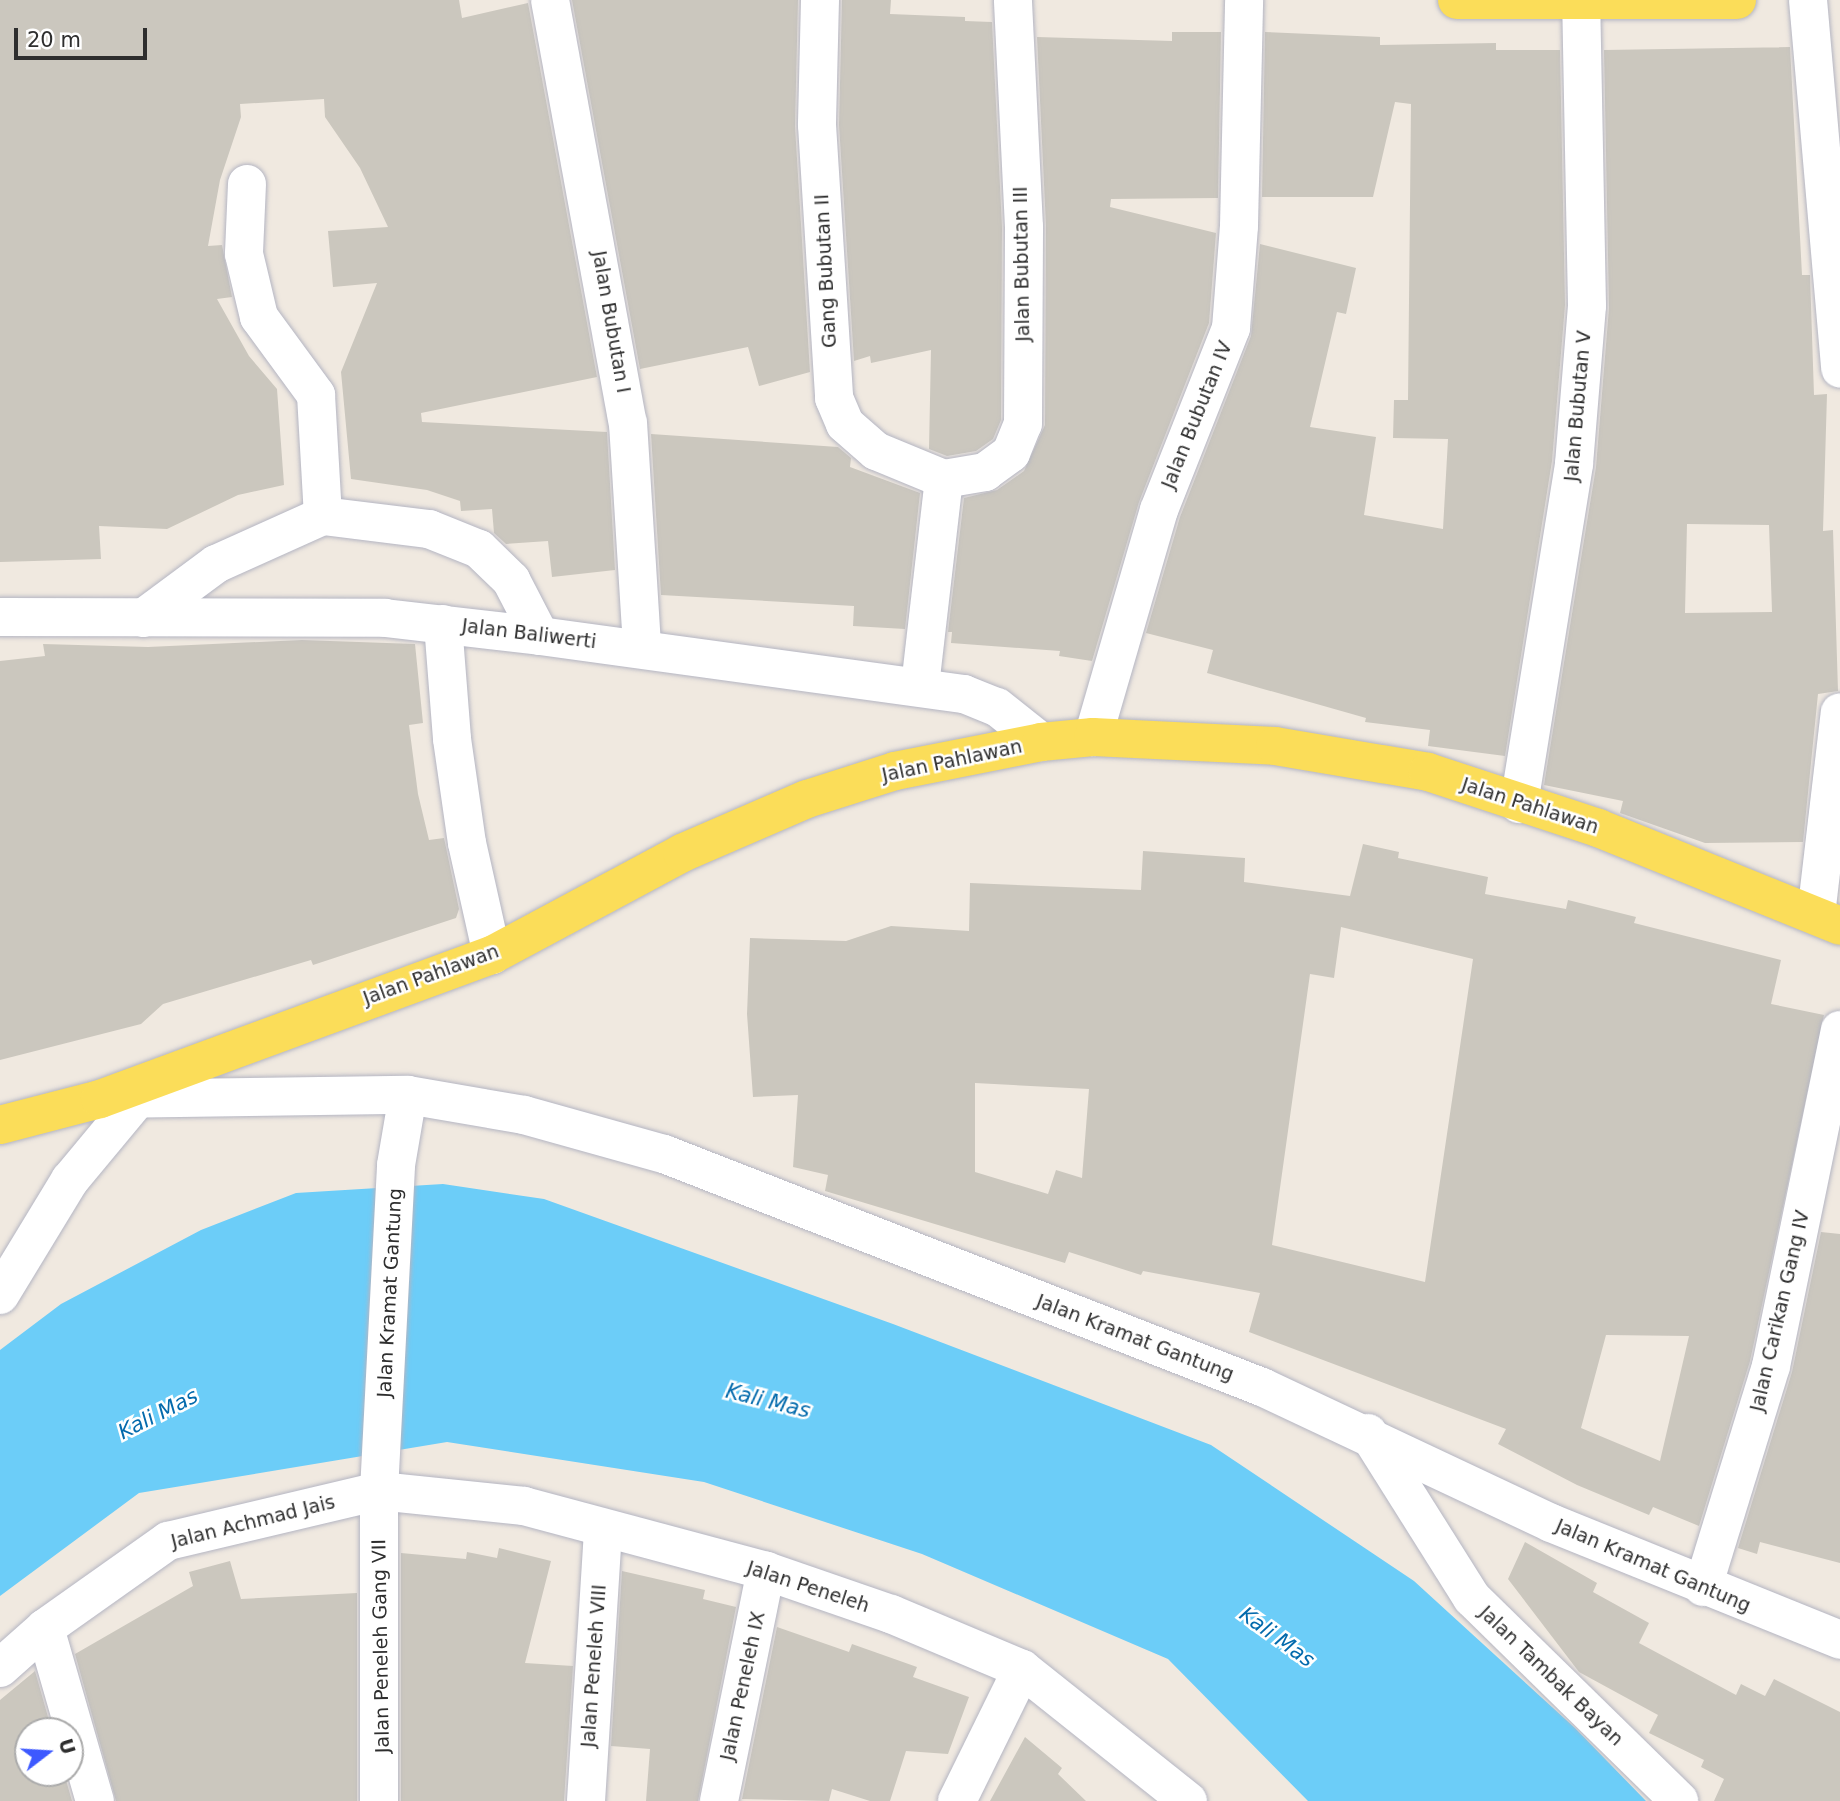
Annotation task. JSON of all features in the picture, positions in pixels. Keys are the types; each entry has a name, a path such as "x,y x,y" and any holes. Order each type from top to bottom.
{"main road":[{"path":"1457,0 1581,3 1737,0"},
{"name":"Jalan Pahlawan","path":"0,1125 100,1100 492,955 682,853 807,799 895,771 1041,742 1093,737 1275,746 1428,772 1598,828 1828,920"}],"street":[{"name":"Jalan Bubutan I","path":"550,0 628,423 642,648"},
{"name":"Gang Bubutan II","path":"820,0 817,125 834,398 845,424 876,451 944,480"},
{"name":"Jalan Bubutan III","path":"944,480 985,472 1011,453 1023,424 1024,227 1013,0"},
{"name":"Jalan Bubutan IV","path":"1093,737 1159,510 1231,328 1239,226 1244,0"},
{"path":"1808,0 1840,369"},
{"name":"Jalan Bubutan V","path":"1519,804 1574,464 1587,306 1581,3"},
{"path":"247,184 244,254 259,317 316,395 323,516"},
{"path":"919,686 944,480"},
{"path":"143,618 216,564 323,516 429,529 479,549 511,580 540,636"},
{"name":"Jalan Baliwerti","path":"0,617 314,616 443,624 642,648 964,694 997,707 1041,742"},
{"path":"443,624 452,739 467,843 492,955"},
{"path":"1828,920 1840,712"},
{"name":"Jalan Carikan Gang IV","path":"1703,1587 1771,1366 1840,1030"},
{"name":"Jalan Kramat Gantung","path":"100,1100 408,1094 524,1115 664,1154 1249,1382 1368,1433 1551,1523 1703,1587 1840,1640"},
{"name":"Jalan Kramat Gantung","path":"381,1475 396,1165 408,1094"},
{"path":"0,1295 70,1180 138,1098"},
{"name":"Jalan Tambak Bayan","path":"1368,1433 1472,1598 1679,1801"},
{"name":"Jalan Peneleh","path":"381,1475 524,1506 603,1531 766,1571 891,1614 1022,1669 1188,1801"},
{"name":"Jalan Achmad Jais","path":"0,1668 45,1628 169,1541 381,1475"},
{"name":"Jalan Peneleh Gang VII","path":"379,1801 381,1475"},
{"name":"Jalan Peneleh VIII","path":"586,1801 603,1531"},
{"name":"Jalan Peneleh IX","path":"719,1801 766,1571"},
{"path":"45,1628 95,1801"},
{"path":"957,1801 1022,1669"}],"water":[{"name":"Kali Mas","path":"443,1184 544,1199 893,1324 1211,1445 1414,1581 1575,1728 1646,1801 1308,1801 1168,1659 922,1554 704,1482 447,1442 139,1493 0,1596 0,1350 61,1304 201,1230 296,1193"}],"building":[{"path":"0,0 459,0 462,18 528,3 597,377 421,413 422,422 607,432 615,570 552,577 548,541 506,544 494,533 492,509 461,511 460,501 427,490 351,479 341,372 377,283 333,287 328,231 388,227 360,168 325,117 324,99 240,104 241,117 220,180 208,246 222,245 232,297 217,299 249,356 277,389 284,485 238,495 167,529 99,526 101,559 0,562"},
{"path":"572,0 798,0 795,126 810,372 759,386 748,347 640,369"},
{"path":"842,0 891,0 890,14 965,17 965,21 992,22 1002,227 1001,420 993,439 976,451 947,456 929,449 931,350 871,363 870,356 854,361 839,125"},
{"path":"1172,32 1221,32 1218,198 1111,199 1110,207 1216,233 1209,323 1139,502 1092,661 1059,656 1060,651 951,643 952,632 948,632 964,498 997,490 1024,471 1045,425 1046,226 1037,37 1172,41"},
{"path":"1265,32 1380,37 1380,45 1496,43 1496,50 1560,50 1565,305 1552,461 1505,756 1428,746 1430,730 1365,722 1366,718 1207,673 1213,650 1146,633 1180,517 1251,336 1260,244 1356,268 1346,314 1337,312 1310,427 1376,437 1364,515 1443,529 1448,439 1393,438 1394,400 1408,400 1411,104 1395,102 1373,197 1262,197"},
{"path":"1790,47 1802,275 1810,275 1814,395 1827,394 1823,531 1833,530 1838,691 1818,694 1803,842 1705,843 1620,813 1623,801 1544,785 1596,467 1609,308 1604,50","holes":["1687,524 1769,525 1772,612 1685,613"]},
{"path":"651,434 838,447 851,458 850,467 920,493 905,629 853,626 854,606 661,595"},
{"path":"302,640 415,644 423,723 409,725 418,794 429,840 444,838 459,909 456,918 313,965 311,960 163,1004 141,1024 0,1060 0,661 45,656 43,644 148,647"},
{"path":"1363,844 1399,852 1398,858 1488,877 1485,894 1566,909 1568,900 1636,917 1634,923 1781,960 1771,1004 1824,1015 1750,1361 1699,1526 1653,1507 1649,1515 1577,1485 1498,1444 1506,1429 1249,1332 1260,1293 1143,1271 1141,1275 1069,1252 1065,1263 825,1191 828,1175 793,1167 798,1095 753,1097 747,1014 750,938 846,941 891,926 969,931 970,883 1141,890 1143,851 1245,858 1244,882 1350,896","holes":["1341,927 1473,959 1425,1282 1272,1245 1310,974 1334,978","975,1083 1089,1089 1082,1178 1056,1170 1048,1194 975,1172","1606,1335 1689,1336 1660,1461 1581,1428"]},
{"path":"1821,1232 1840,1234 1840,1563 1760,1542 1757,1554 1738,1548 1792,1372"},
{"path":"1525,1542 1597,1583 1593,1592 1649,1623 1639,1643 1736,1695 1741,1684 1765,1696 1774,1679 1840,1712 1840,1801 1714,1801 1724,1779 1701,1767 1704,1760 1649,1733 1658,1715 1579,1672 1508,1579"},
{"path":"499,1548 551,1561 525,1663 573,1666 564,1801 401,1801 401,1553 466,1559 467,1552 497,1558"},
{"path":"230,1561 241,1599 357,1593 357,1801 116,1801 75,1654 193,1586 189,1572"},
{"path":"622,1571 705,1590 703,1599 736,1607 698,1801 646,1801 650,1749 611,1746"},
{"path":"777,1627 849,1652 852,1644 917,1667 913,1677 969,1697 948,1754 906,1751 890,1801 870,1801 832,1789 829,1801 742,1799"},
{"path":"35,1671 48,1717 14,1717 14,1787 68,1787 72,1801 0,1801 0,1700"},
{"path":"1025,1737 1062,1768 1058,1774 1086,1801 990,1801"}]}
